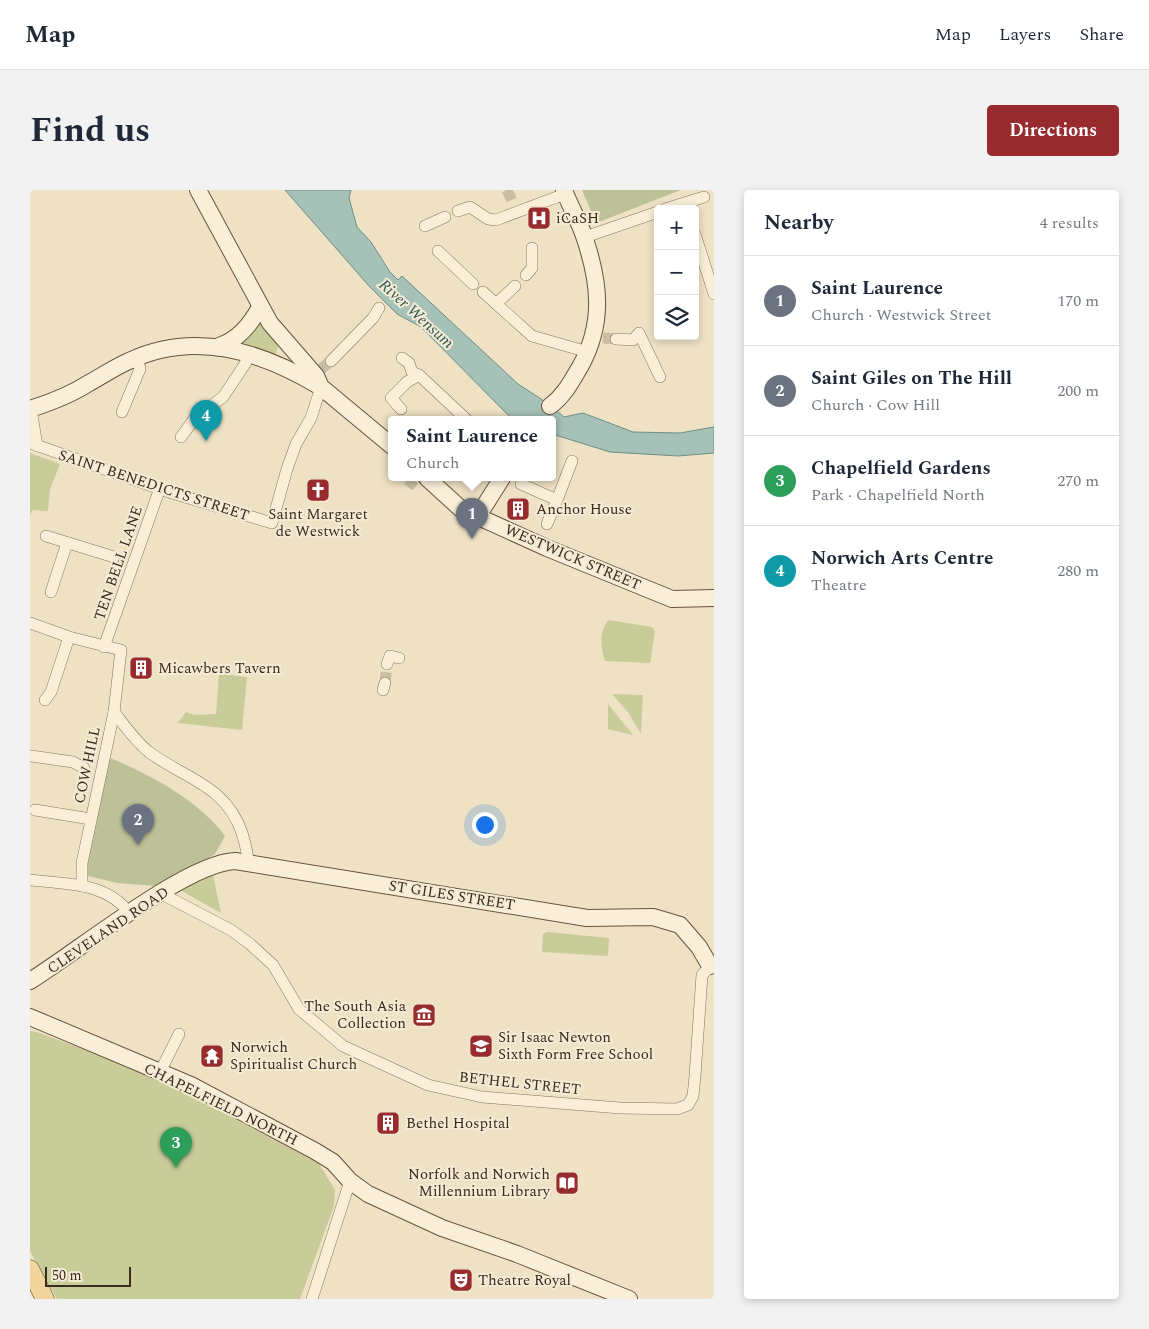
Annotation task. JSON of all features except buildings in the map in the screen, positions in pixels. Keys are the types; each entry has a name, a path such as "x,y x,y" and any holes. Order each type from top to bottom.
{"main road":[{"path":"30,1269 45,1299"}],"street":[{"path":"198,190 270,323 318,376 388,442"},
{"path":"458,211 470,207 488,219 496,220 564,192 585,238 596,284 598,310 595,343 568,387 559,399 550,406"},
{"path":"690,205 704,197"},
{"path":"512,201 517,212"},
{"path":"585,238 654,213"},
{"path":"425,226 445,217"},
{"path":"699,247 714,294"},
{"path":"526,275 532,268 532,248"},
{"path":"438,251 473,284"},
{"path":"497,303 515,286"},
{"path":"483,292 532,336 595,343"},
{"path":"219,346 229,342 246,327 260,307"},
{"path":"331,361 373,318 379,308"},
{"path":"616,339 633,340 639,332 660,377"},
{"path":"31,409 87,384 138,357 162,348 188,345 219,346 248,353 318,376"},
{"path":"181,437 195,418 223,397 245,364 248,353"},
{"path":"122,412 140,369 138,357"},
{"path":"402,358 409,363 412,372 418,375 462,416"},
{"path":"401,408 391,398 418,375"},
{"name":"SAINT BENEDICTS STREET","path":"31,409 33,444 160,488 272,523 286,469 296,444 314,411 318,376"},
{"path":"547,524 572,461"},
{"name":"WESTWICK STREET","path":"430,481 461,509 668,605 714,598"},
{"path":"478,516 500,481"},
{"path":"521,484 557,500"},
{"name":"TEN BELL LANE","path":"104,647 124,560 160,488"},
{"path":"46,536 124,560"},
{"path":"51,592 67,543"},
{"path":"30,623 104,647"},
{"path":"46,700 51,692 69,637"},
{"name":"COW HILL","path":"82,886 82,863 91,819 92,773 114,712 120,650 104,647"},
{"path":"387,664 390,656 399,658"},
{"path":"114,712 139,744 161,760 206,785 226,804 240,828 247,850 248,863"},
{"path":"31,756 73,762 92,773"},
{"path":"35,810 91,819"},
{"name":"ST GILES STREET","path":"177,884 220,863 248,863 587,918 653,917 680,925 712,964"},
{"path":"30,880 82,886 109,893 130,913"},
{"name":"CLEVELAND ROAD","path":"33,980 160,893 177,884"},
{"name":"BETHEL STREET","path":"160,893 231,930 250,944 273,965 299,1009 342,1046 428,1085 482,1097 620,1108 677,1110 688,1104 693,1096 702,975 712,964"},
{"name":"CHAPELFIELD NORTH","path":"30,1017 191,1085 333,1162 350,1181 368,1194 442,1228 515,1253 607,1294 629,1299"},
{"name":"CHAPELFIELD NORTH","path":"30,1024 51,1027"},
{"path":"160,1072 179,1034"},
{"path":"312,1299 350,1181"}],"green space":[{"path":"582,190 681,190 596,223"},
{"path":"263,322 279,342 276,354 237,344"},
{"path":"30,453 60,464 50,489 48,511 32,510 30,516"},
{"path":"609,620 652,627 655,631 650,663 605,661 602,651 602,634"},
{"path":"219,674 247,677 242,730 178,723 186,712 194,715 216,714"},
{"path":"612,694 643,695 641,734 628,712"},
{"path":"608,704 633,735 608,729"},
{"path":"110,758 157,780 202,811 225,836 215,854 185,873 156,886 117,883 88,876 86,860"},
{"path":"213,875 221,913 180,890"},
{"path":"547,932 609,938 608,956 542,952 543,934"},
{"path":"30,1031 152,1075 319,1164 335,1190 334,1206 300,1299 57,1299 30,1251"}],"water":[{"name":"River Wensum","path":"285,190 351,190 349,198 357,227 371,242 390,272 398,280 402,276 518,384 549,404 564,417 583,413 633,432 680,433 714,427 714,453 678,456 610,452 556,435 556,416 509,416 421,327 397,314 369,286"}],"tunnel":[{"path":"507,190 512,201"},
{"path":"603,338 616,339"},
{"path":"321,369 331,361"},
{"path":"408,487 413,481"},
{"path":"114,557 125,560"},
{"path":"385,683 387,664"}],"place":[{"name":"iCaSH","path":"539,218"},
{"name":"Norwich Arts Centre","path":"206,441"},
{"name":"Saint Margaret de Westwick","path":"318,490"},
{"name":"Anchor House","path":"518,509"},
{"name":"Saint Laurence","path":"472,539"},
{"name":"Micawbers Tavern","path":"141,668"},
{"name":"Saint Giles on The Hill","path":"138,845"},
{"name":"The South Asia Collection","path":"424,1015"},
{"name":"Sir Isaac Newton Sixth Form Free School","path":"481,1046"},
{"name":"Norwich Spiritualist Church","path":"212,1056"},
{"name":"Bethel Hospital","path":"388,1123"},
{"name":"Chapelfield Gardens","path":"176,1168"},
{"name":"Norfolk and Norwich Millennium Library","path":"567,1183"},
{"name":"Theatre Royal","path":"461,1280"}]}
